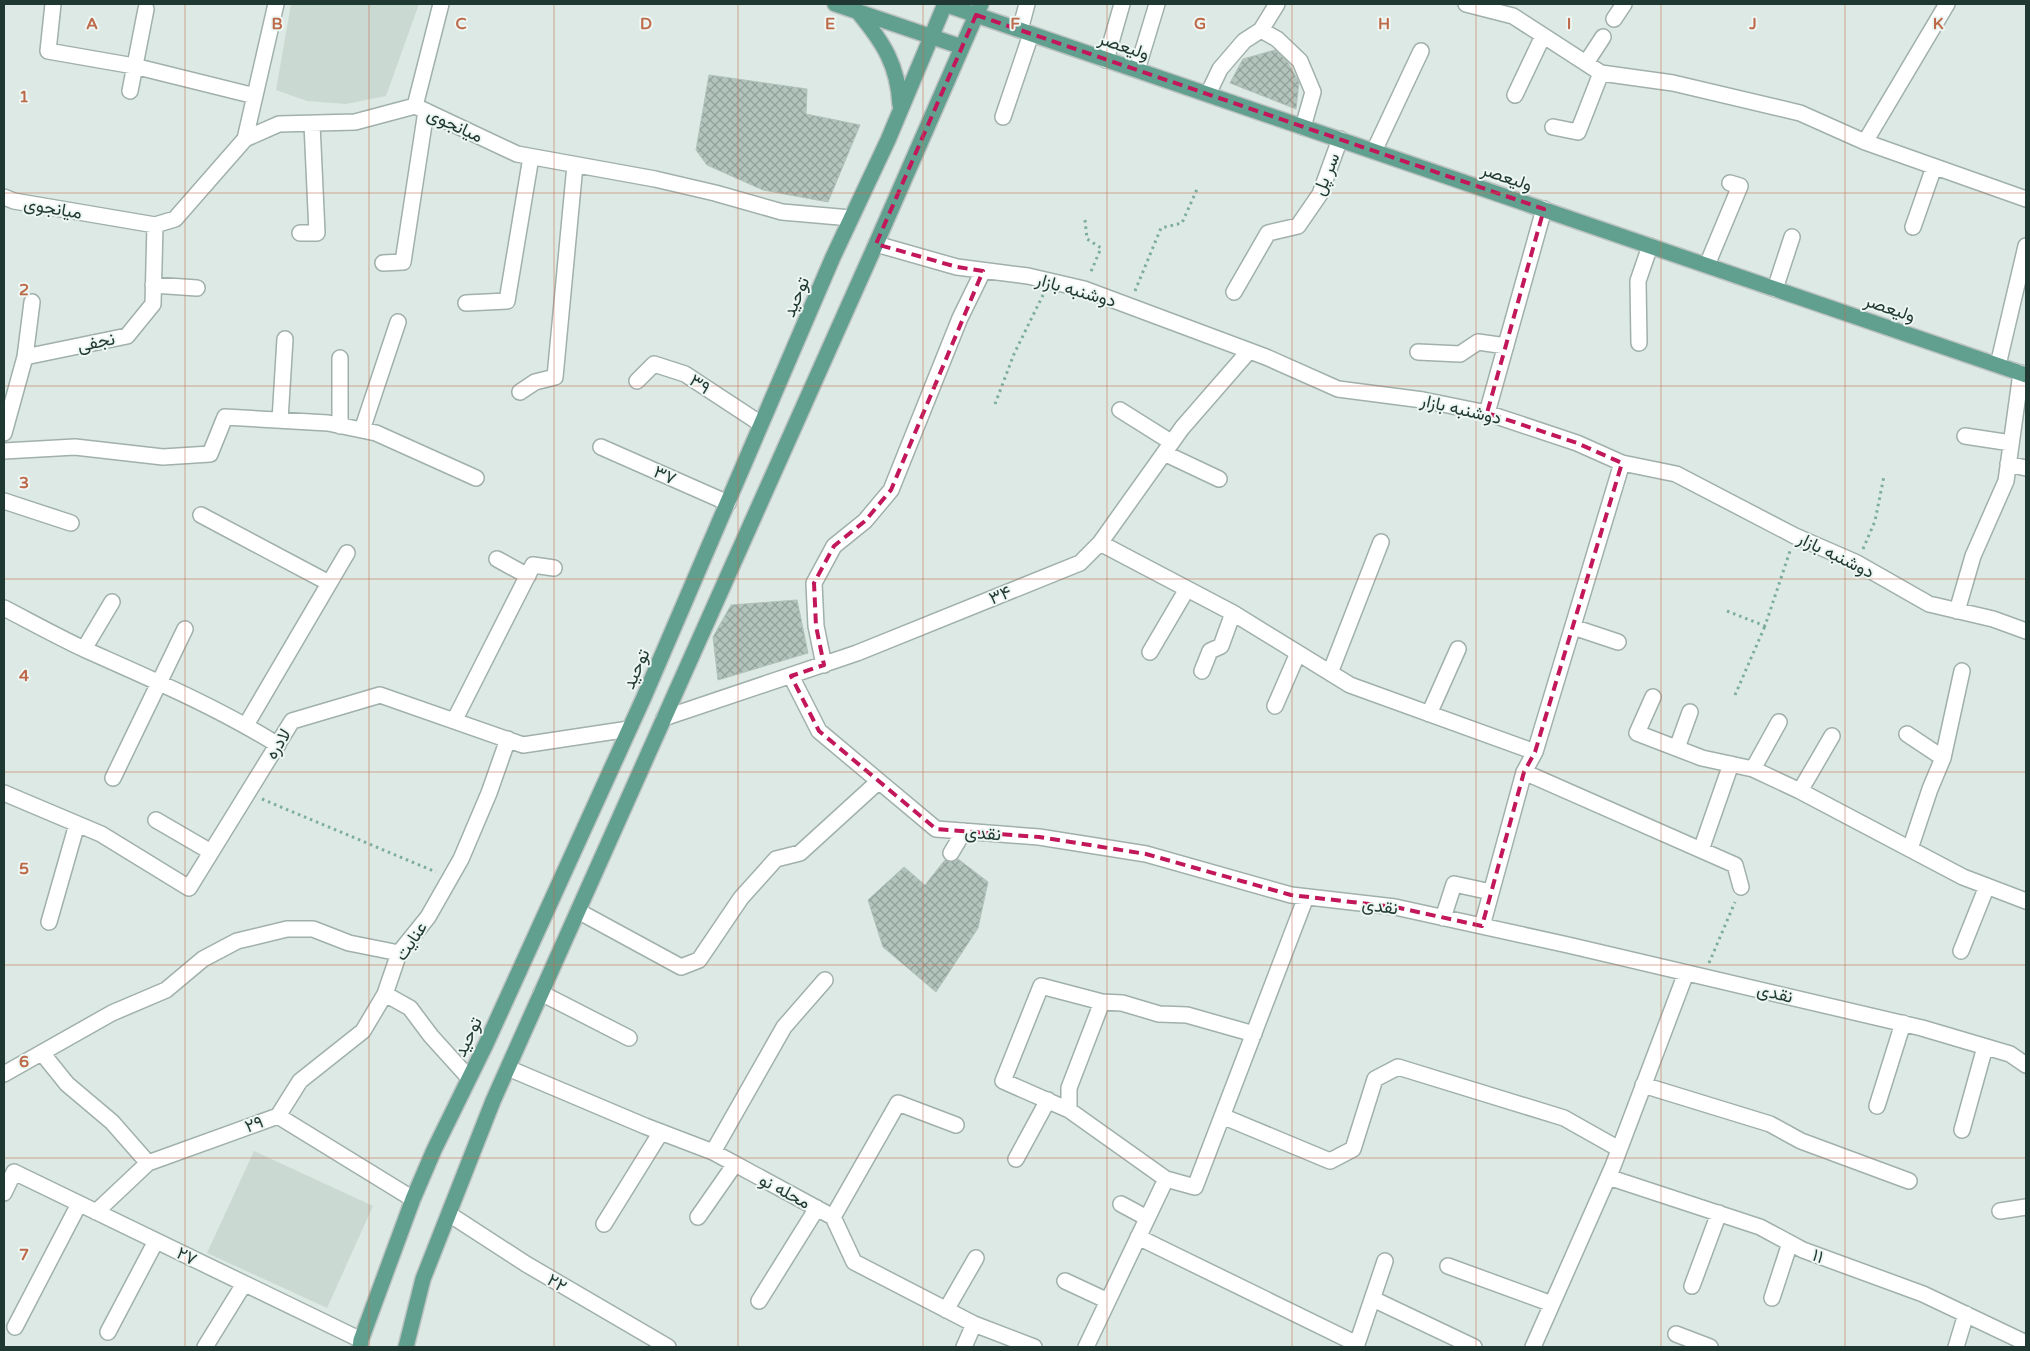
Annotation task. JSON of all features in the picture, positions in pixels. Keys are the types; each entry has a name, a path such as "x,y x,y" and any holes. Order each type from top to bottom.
{"main road":[{"path":"835,4 962,47"},
{"name":"ولیعصر","path":"945,4 978,9 1025,32 2023,374"},
{"name":"توحید","path":"360,1344 413,1199 434,1150 470,1078 629,729 945,4"},
{"path":"406,1347 423,1279 508,1068 876,244 978,9"},
{"path":"857,11 876,34 892,61 899,84 900,109"},
{"path":"578,842 604,854"}],"street":[{"path":"53,4 48,51 134,66 255,96"},
{"path":"245,140 276,4"},
{"path":"384,263 404,262 420,108 441,4"},
{"path":"1003,117 1025,32 1027,4"},
{"path":"1106,60 1122,4"},
{"path":"1137,70 1157,4"},
{"path":"1208,94 1220,69 1244,41 1261,30 1277,4"},
{"path":"1466,4 1513,16 1602,73 1673,83 1800,113 1865,142 2026,199"},
{"path":"1614,19 1624,4"},
{"path":"1865,142 1947,4"},
{"path":"130,91 146,9"},
{"path":"1261,30 1277,38 1300,61 1313,92 1303,127"},
{"path":"1515,95 1543,36"},
{"path":"1586,63 1603,36"},
{"path":"1374,151 1421,51"},
{"path":"1553,127 1578,132 1602,73"},
{"name":"میانجوی","path":"4,197 14,201 155,225 175,219 245,140 280,124 355,122 420,108 517,154 655,179 715,193 782,212 851,218"},
{"path":"300,233 317,233 312,124"},
{"name":"سر پل","path":"1234,292 1268,233 1298,226 1320,194 1340,140"},
{"path":"466,303 507,301 531,156"},
{"path":"520,392 535,382 555,377 575,165"},
{"path":"1913,227 1934,167"},
{"path":"1707,265 1740,186 1730,183"},
{"path":"1487,413 1544,209"},
{"name":"نجفی","path":"25,357 127,336 153,304 155,225"},
{"path":"1775,289 1792,237"},
{"name":"دوشنبه بازار","path":"876,244 957,267 1028,276 1084,289 1249,351 1338,389 1413,398 1487,413 1577,443 1622,463 1676,474 1795,536 1857,564 1929,604 1993,619 2026,631"},
{"path":"1639,343 1638,282 1650,246"},
{"path":"1998,365 2021,291 2026,246"},
{"path":"824,664 816,626 814,583 834,546 865,521 891,490 960,318 983,270"},
{"path":"153,285 197,288"},
{"path":"4,428 25,357 32,302"},
{"path":"362,430 398,322"},
{"path":"280,420 285,339"},
{"path":"1418,352 1460,354 1478,342 1506,346"},
{"name":"۳۴","path":"664,718 858,653 1080,563 1100,543 1168,447 1249,351"},
{"path":"340,358 340,426"},
{"name":"۳۹","path":"637,380 654,364 685,374 762,424"},
{"path":"1957,611 1973,556 2006,481 2023,374"},
{"path":"1120,410 1168,447 1219,479"},
{"path":"4,451 75,447 163,457 210,454 225,417 280,420 328,423 376,433 476,478"},
{"path":"1965,436 2011,443"},
{"name":"۳۷","path":"601,447 728,503"},
{"path":"1482,926 1524,772 1535,752 1622,463"},
{"path":"2008,464 2026,468"},
{"path":"4,500 70,523"},
{"path":"201,514 329,583"},
{"path":"1330,673 1381,542"},
{"path":"1100,543 1233,613 1350,685 1535,752"},
{"path":"246,725 347,554"},
{"path":"497,558 528,576"},
{"path":"454,721 533,566 554,568"},
{"path":"1150,652 1187,589"},
{"path":"84,649 112,602"},
{"path":"4,608 84,649 160,682 246,725 278,745"},
{"path":"1202,670 1210,651 1221,646 1233,613"},
{"path":"1572,627 1618,642"},
{"path":"113,778 185,629"},
{"path":"1428,714 1458,649"},
{"path":"1275,706 1298,653"},
{"path":"1910,849 1930,789 1943,758 1962,671"},
{"name":"نقدی","path":"791,676 820,731 936,829 1039,838 1146,854 1291,895 1395,907 1578,947 1686,974 1904,1023 2010,1054 2026,1064"},
{"name":"لادره","path":"4,793 101,834 189,888 292,721 380,695 524,745 629,729"},
{"path":"1653,697 1637,733 1702,758 1752,769 1800,791 1963,877 2026,901"},
{"path":"1677,748 1690,712"},
{"path":"1752,769 1779,722"},
{"path":"1907,734 1943,758"},
{"path":"1800,791 1832,736"},
{"name":"عنایت","path":"278,1116 300,1081 363,1031 385,994 399,954 428,917 461,859 489,793 508,739"},
{"path":"1701,850 1731,764"},
{"path":"1524,772 1735,865 1741,887"},
{"path":"578,911 681,967 699,960 741,898 776,858 800,853 879,781"},
{"path":"156,820 211,852"},
{"path":"49,922 78,824"},
{"path":"950,853 964,831"},
{"path":"1443,918 1454,884 1491,892"},
{"path":"1961,951 1988,886"},
{"path":"1254,1034 1187,1014 1159,1014 1122,1003 1102,1002 1041,986 1003,1082 1069,1110 1166,1179 1195,1187 1254,1034 1306,897"},
{"path":"4,1074 112,1013 166,990 203,959 237,941 287,928 314,930 349,943 399,954"},
{"path":"1533,1347 1608,1177 1686,974"},
{"path":"713,1152 784,1027 825,980"},
{"path":"385,994 410,1008 431,1036 470,1078"},
{"path":"541,994 629,1038"},
{"path":"1069,1110 1068,1088 1102,1002"},
{"path":"1877,1106 1904,1023"},
{"path":"1962,1130 1985,1047"},
{"path":"42,1053 67,1084 112,1122 148,1163"},
{"path":"1222,1116 1330,1161 1353,1149 1375,1079 1398,1067 1564,1118 1619,1149"},
{"name":"محله نو","path":"508,1068 713,1152 833,1217"},
{"path":"1643,1085 1770,1124 1801,1141 1910,1182"},
{"path":"1016,1159 1048,1100"},
{"path":"956,1125 898,1103 833,1217 854,1262 974,1324 1034,1347"},
{"name":"۲۹","path":"96,1212 148,1163 278,1116 413,1199"},
{"path":"604,1224 661,1132"},
{"path":"698,1218 735,1164"},
{"name":"۲۷","path":"4,1193 14,1172 244,1284 360,1344"},
{"name":"۱۱","path":"1608,1177 1760,1226 1803,1250 1923,1294 2026,1343"},
{"path":"1086,1347 1166,1179"},
{"path":"15,1327 79,1204"},
{"path":"1121,1204 1147,1218"},
{"path":"2000,1211 2026,1207"},
{"path":"759,1301 817,1208"},
{"path":"1692,1286 1719,1213"},
{"name":"۲۲","path":"449,1214 535,1269 668,1347"},
{"path":"1138,1237 1356,1346 1386,1262"},
{"path":"108,1332 156,1241"},
{"path":"1772,1298 1790,1243"},
{"path":"946,1310 976,1258"},
{"path":"1448,1266 1552,1304"},
{"path":"1065,1281 1108,1300"},
{"path":"205,1347 244,1284"},
{"path":"1373,1299 1474,1347"},
{"path":"1956,1347 1966,1314"},
{"path":"964,1347 974,1324"},
{"path":"1676,1334 1710,1347"}],"path":[{"path":"1129,306 1161,228 1182,223 1198,187"},
{"path":"1084,289 1101,248 1087,239 1085,220"},
{"path":"995,404 1014,354 1049,281"},
{"path":"1857,564 1875,521 1884,476"},
{"path":"1735,695 1765,626 1795,536"},
{"path":"1727,611 1765,626"},
{"path":"248,793 450,878"},
{"path":"1703,977 1741,887"}],"highlighted area":[{"path":"976,15 1544,209 1487,413 1577,443 1622,463 1535,752 1524,772 1482,926 1395,907 1291,895 1146,854 1039,837 936,829 819,731 791,676 824,665 816,626 814,583 834,546 865,521 891,490 983,271 957,267 876,244"}],"shaded area":[{"path":"291,4 419,4 386,96 346,104 307,101 276,90"},
{"path":"254,1151 373,1206 327,1308 207,1253"}],"building":[{"path":"1275,50 1287,61 1299,82 1296,109 1230,83 1243,59"},
{"path":"709,75 807,89 806,114 860,125 828,202 763,190 707,165 696,150"},
{"path":"797,600 808,653 718,680 713,637 731,605"},
{"path":"958,859 988,882 978,928 936,992 883,947 868,900 904,867 925,885 945,860 951,862"}]}
